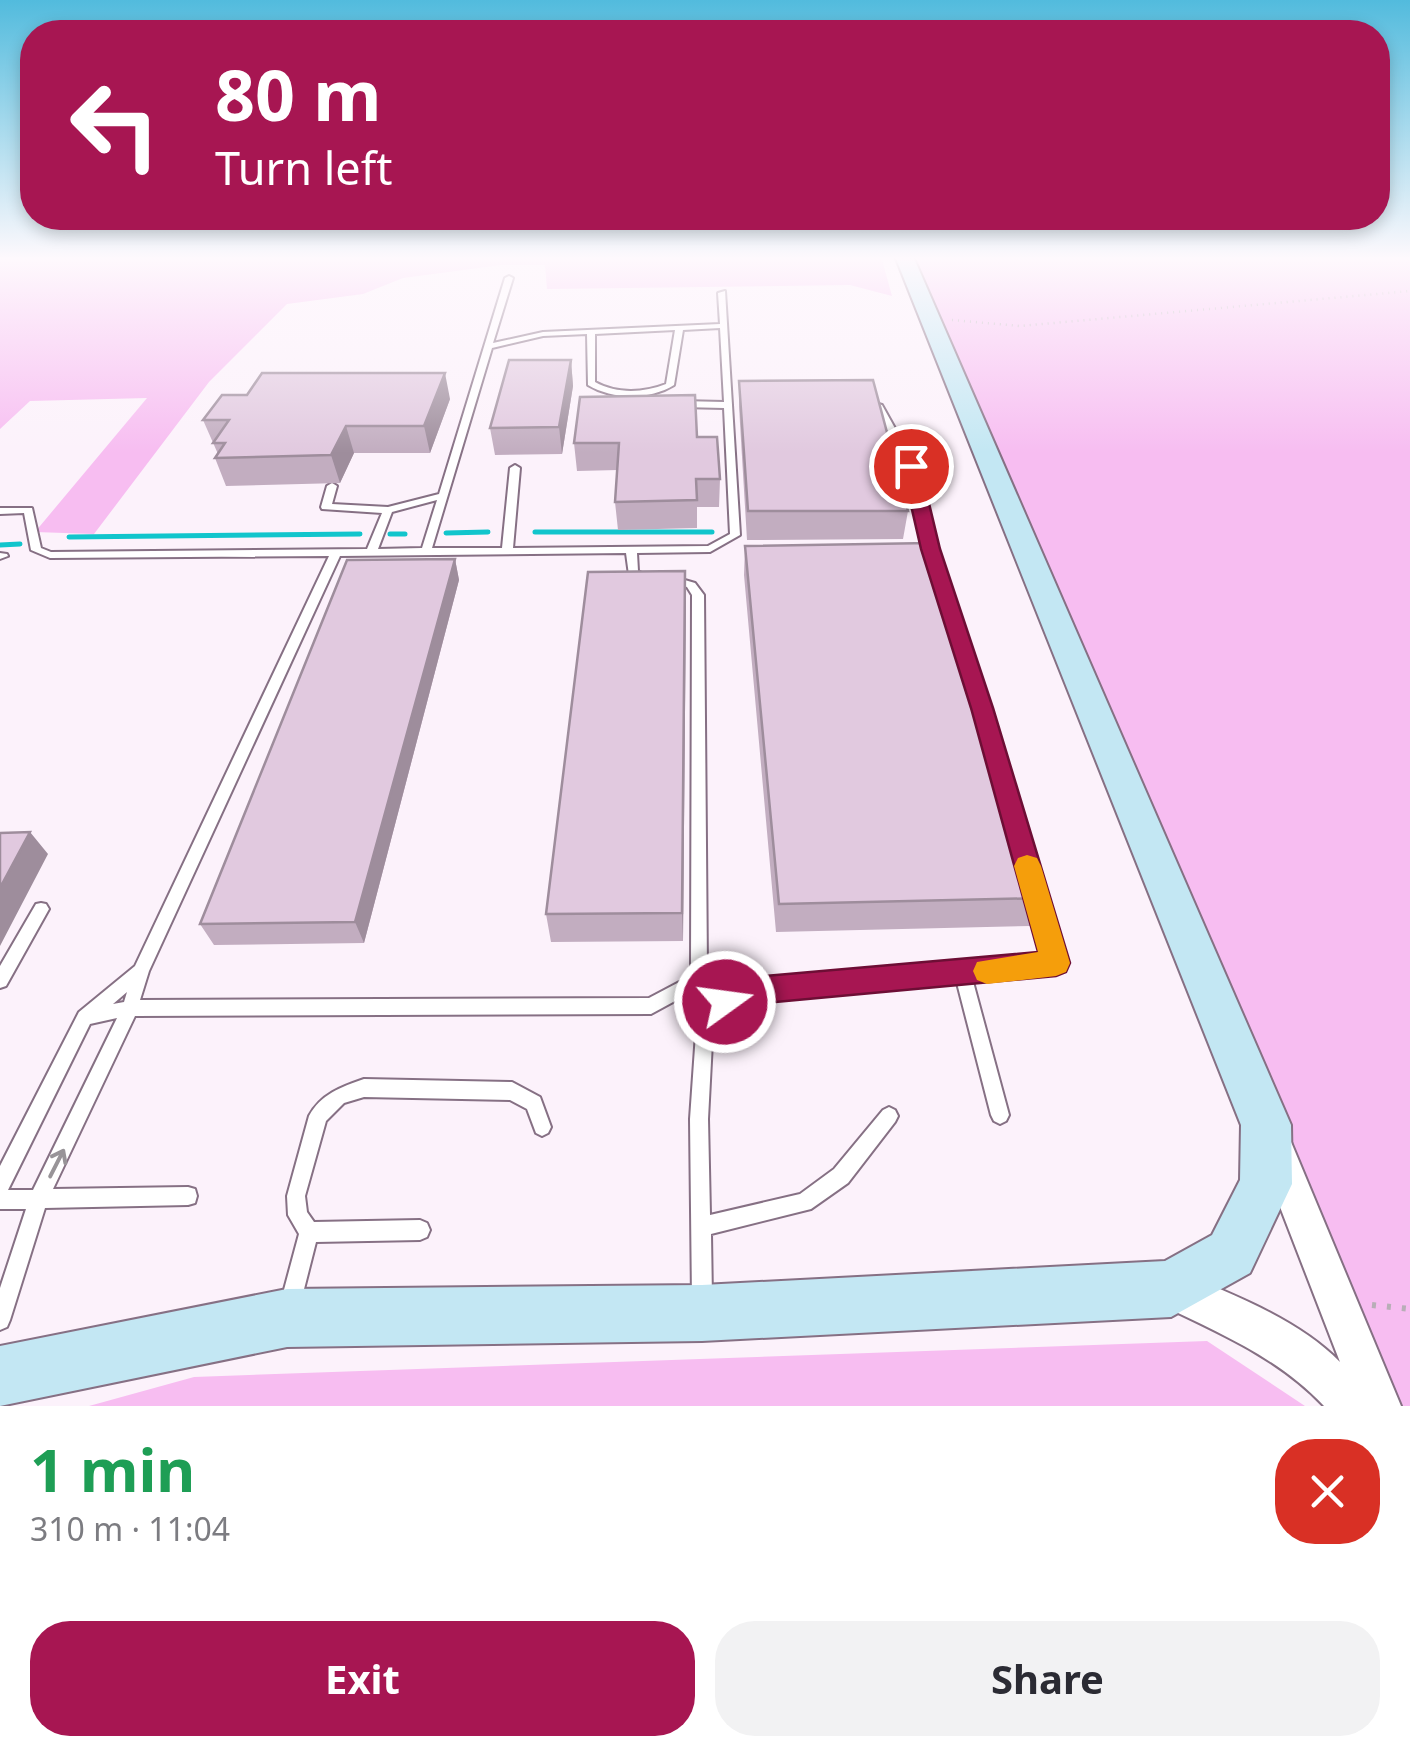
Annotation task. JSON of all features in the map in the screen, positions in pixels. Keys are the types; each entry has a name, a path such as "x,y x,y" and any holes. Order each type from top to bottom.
{"street":[{"path":"929,322 1266,1124 1378,1406"},
{"path":"0,1376 287,1318 702,1312 1171,1289 1231,1254 1266,1184 1266,1124"},
{"path":"1171,1289 1246,1324 1310,1361 1352,1406"}],"lane":[{"path":"426,552 497,322"},
{"path":"0,510 28,510 36,550 50,554 710,549 734,535 724,322"},
{"path":"491,346 525,336 724,326"},
{"path":"590,332 590,383 604,391 653,391 670,385 679,328"},
{"path":"623,403 658,404"},
{"path":"676,404 728,405"},
{"path":"878,405 911,466 936,566"},
{"path":"507,550 515,468"},
{"path":"332,486 326,507 388,510 442,496"},
{"path":"372,552 388,510"},
{"path":"84,1017 130,1008 651,1006 691,984 699,970 698,594 691,584 642,578 633,573 631,549"},
{"path":"912,549 931,549"},
{"path":"0,1320 38,1200 130,1008 141,971 336,552"},
{"path":"702,1312 699,1120 705,1020 725,1002 754,991 1056,963 1029,872"},
{"path":"0,981 40,909"},
{"path":"0,1186 84,1017 141,971"},
{"path":"963,974 1000,1115"},
{"path":"287,1318 308,1232 298,1215 296,1196 318,1116 339,1096 364,1088 512,1091 534,1103 542,1128"},
{"path":"701,1227 804,1202 840,1176 889,1116"},
{"path":"0,1200 188,1196"},
{"path":"308,1232 420,1230"}],"path":[{"path":"953,322 1020,326 1069,322"},
{"path":"1337,1302 1410,1309"}],"shaded area":[{"path":"0,322 269,322 209,382 94,534 35,532 147,398 30,401 0,429"},
{"path":"936,322 1410,322 1410,1406 1381,1406 1038,542"},
{"path":"1207,1341 1305,1406 89,1406 194,1377"}],"building":[{"path":"509,360 571,360 559,427 490,428"},
{"path":"262,373 445,373 424,426 346,426 331,455 215,458 225,443 213,443 229,420 203,420 222,395 247,395"},
{"path":"873,380 908,511 748,511 739,381"},
{"path":"695,395 697,437 717,437 720,479 696,479 697,500 615,502 619,443 574,443 580,397"},
{"path":"930,543 1044,898 779,904 745,546"},
{"path":"455,559 355,922 200,924 347,560"},
{"path":"685,571 682,913 546,914 588,572"},
{"path":"30,832 0,888 0,833"}],"waterway":[{"path":"446,533 488,532"},
{"path":"535,532 712,532"},
{"path":"69,537 360,534"},
{"path":"390,534 405,534"},
{"path":"0,545 20,544"}],"slow traffic":[{"path":"987,971 1056,963 1027,866"}],"route":[{"path":"725,1002 754,991 1056,963 931,549 911,466"}]}
